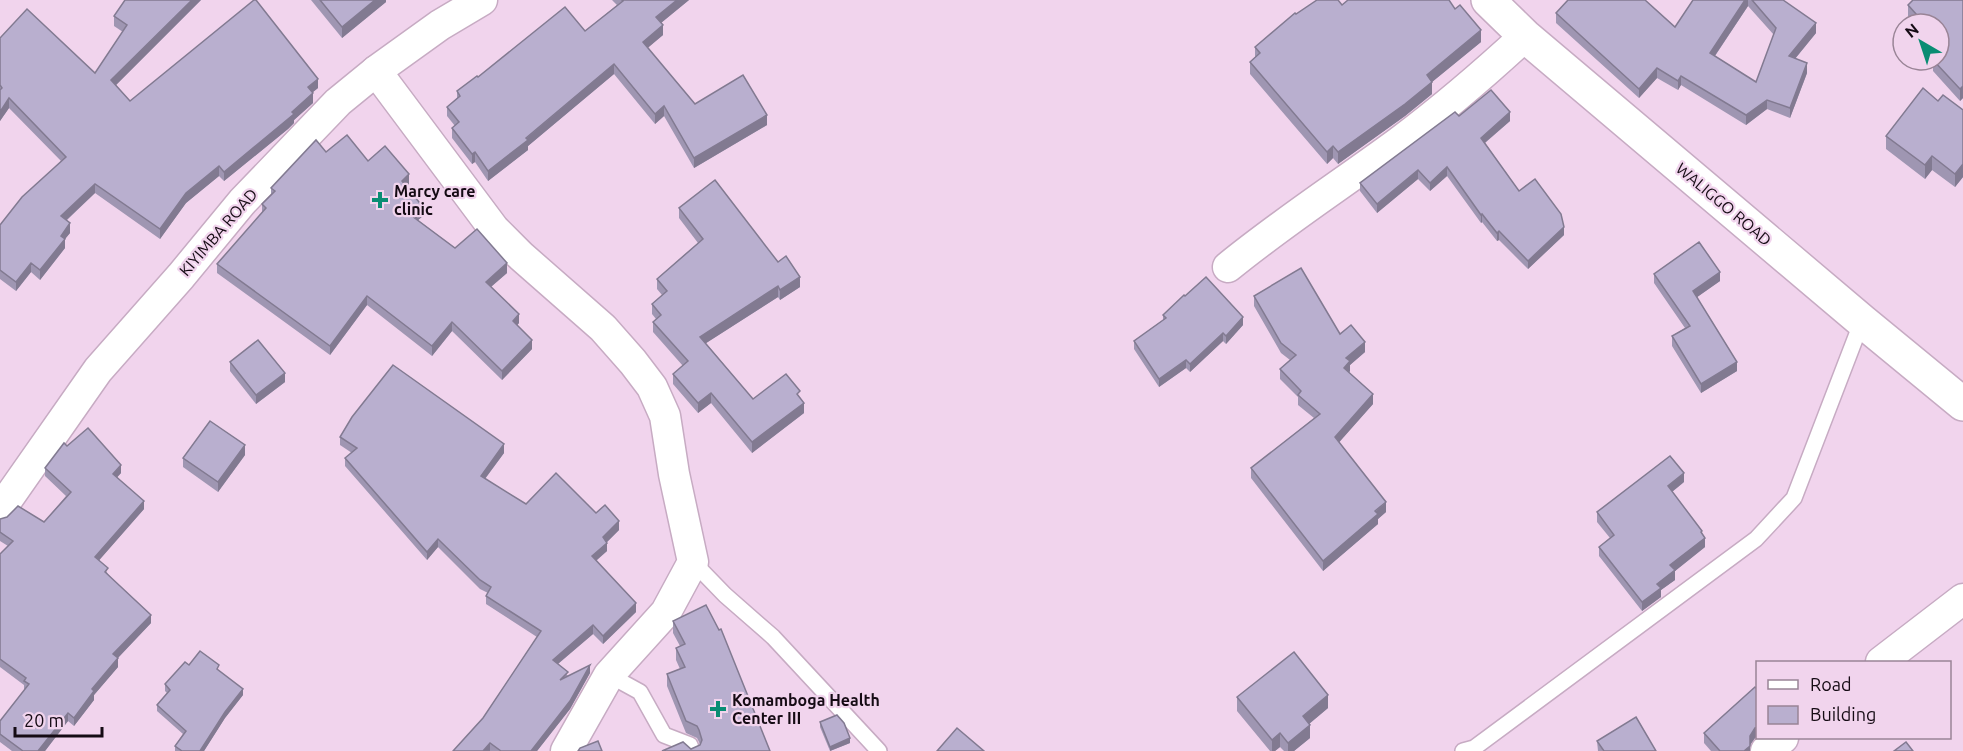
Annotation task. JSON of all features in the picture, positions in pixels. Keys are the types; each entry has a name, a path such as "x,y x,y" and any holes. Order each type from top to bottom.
{"street":[{"name":"KIYIMBA ROAD","path":"0,510 98,370 181,276 242,202 338,102 376,71 440,25 482,0"},
{"name":"WALIGGO ROAD","path":"1488,0 1525,36 1963,404"},
{"path":"1228,267 1304,208 1399,142 1475,83 1525,36"},
{"path":"376,71 494,229 521,256 603,328 652,387 665,416 674,474 693,562 666,612 609,675 566,751"},
{"path":"1884,661 1963,599"},
{"path":"1766,751 1782,739"}],"lane":[{"path":"1463,751 1474,748 1756,539 1794,498 1862,321"},
{"path":"693,562 725,595 773,637 879,751"},
{"path":"609,675 640,692 664,735 690,745 692,751"}],"building":[{"path":"125,0 192,0 111,80 130,101 254,0 318,79 308,87 313,93 292,112 294,114 224,172 219,166 186,193 160,229 95,184 61,216 70,223 61,236 65,239 40,270 31,263 16,282 0,270 0,225 22,197 66,157 9,98 0,112 0,90 2,88 0,85 0,38 27,9 95,73 127,25 114,16"},
{"path":"320,0 375,0 342,27"},
{"path":"622,0 677,0 656,17 663,25 643,42 695,104 743,75 767,115 694,158 664,106 655,114 614,64 526,138 528,140 488,171 475,152 472,154 452,128 459,122 447,107 460,96 457,91 478,77 565,7 585,31"},
{"path":"1317,0 1338,0 1342,5 1348,0 1449,0 1455,9 1460,5 1481,30 1427,75 1432,82 1405,104 1338,152 1333,146 1327,152 1250,62 1260,53 1255,47 1295,13"},
{"path":"1568,0 1645,0 1675,27 1693,0 1745,0 1710,53 1756,82 1776,28 1752,0 1783,0 1816,23 1789,56 1807,63 1790,108 1767,100 1746,115 1681,76 1678,81 1657,68 1639,89 1556,13"},
{"path":"1913,0 1963,0 1963,86 1960,89 1944,72 1951,72 1951,12 1914,12 1908,5"},
{"path":"1923,88 1938,101 1943,95 1963,110 1963,164 1955,174 1932,156 1925,165 1886,136"},
{"path":"1491,90 1510,112 1481,138 1519,191 1535,179 1561,214 1564,227 1528,261 1481,215 1447,167 1430,183 1418,170 1377,204 1360,183 1455,112 1459,116"},
{"path":"347,135 368,161 385,146 409,174 402,181 423,207 412,216 455,248 477,229 507,263 486,282 519,314 513,321 532,340 502,371 452,322 432,346 367,296 330,346 217,264 266,208 262,204 275,191 271,188 316,140 326,152"},
{"path":"715,180 778,262 786,256 800,277 780,290 778,286 700,337 753,399 786,374 800,391 797,394 804,403 752,442 711,393 698,403 673,374 688,361 653,322 661,315 652,304 667,291 657,279 703,239 679,208"},
{"path":"1699,242 1720,272 1693,291 1737,362 1701,384 1672,336 1690,326 1654,274"},
{"path":"1301,268 1340,334 1351,325 1365,342 1346,358 1350,361 1344,368 1373,394 1335,437 1386,502 1375,511 1378,514 1323,561 1251,468 1320,414 1298,395 1301,391 1280,369 1296,355 1281,343 1254,296"},
{"path":"1206,277 1243,317 1226,336 1223,333 1190,364 1186,360 1159,379 1134,341 1166,318 1163,315"},
{"path":"258,340 285,373 256,395 230,362"},
{"path":"393,365 504,444 481,476 526,504 556,473 596,513 605,505 619,521 603,537 607,543 592,556 636,603 603,636 593,625 553,660 568,672 560,680 590,665 570,701 531,751 501,751 490,743 483,751 453,751 483,718 541,631 486,596 491,587 480,580 438,539 427,552 345,458 357,448 340,437 352,417"},
{"path":"210,421 245,445 218,482 183,458"},
{"path":"88,428 121,465 113,474 144,501 95,557 108,568 105,572 151,615 113,654 118,658 92,689 94,691 74,718 68,713 38,751 23,751 0,734 0,721 29,684 24,681 26,678 0,659 0,554 13,541 0,532 0,519 7,517 18,506 44,522 71,492 45,468 64,443 67,446"},
{"path":"1670,456 1684,473 1668,486 1705,538 1670,565 1675,570 1657,584 1661,588 1642,602 1599,547 1614,535 1597,512"},
{"path":"706,605 719,630 721,629 770,751 662,751 683,742 691,749 700,745 702,740 697,726 686,721 667,674 685,667 676,648 685,644 673,621"},
{"path":"200,651 219,665 217,669 243,689 200,751 182,751 175,746 186,731 157,705 170,690 165,684 185,662 189,665"},
{"path":"1294,652 1328,695 1303,716 1310,725 1288,743 1280,733 1272,740 1237,697"},
{"path":"1756,688 1756,728 1750,736 1750,746 1744,751 1720,751 1704,733"},
{"path":"837,715 844,723 850,738 830,747 820,722"},
{"path":"1636,717 1656,751 1604,751 1597,741"},
{"path":"957,728 984,751 937,751"},
{"path":"598,741 602,751 578,751 580,748"},
{"path":"1906,742 1913,751 1894,751"}],"place":[{"name":"Marcy care clinic","path":"380,200"},
{"name":"Komamboga Health Center III","path":"718,709"}]}
